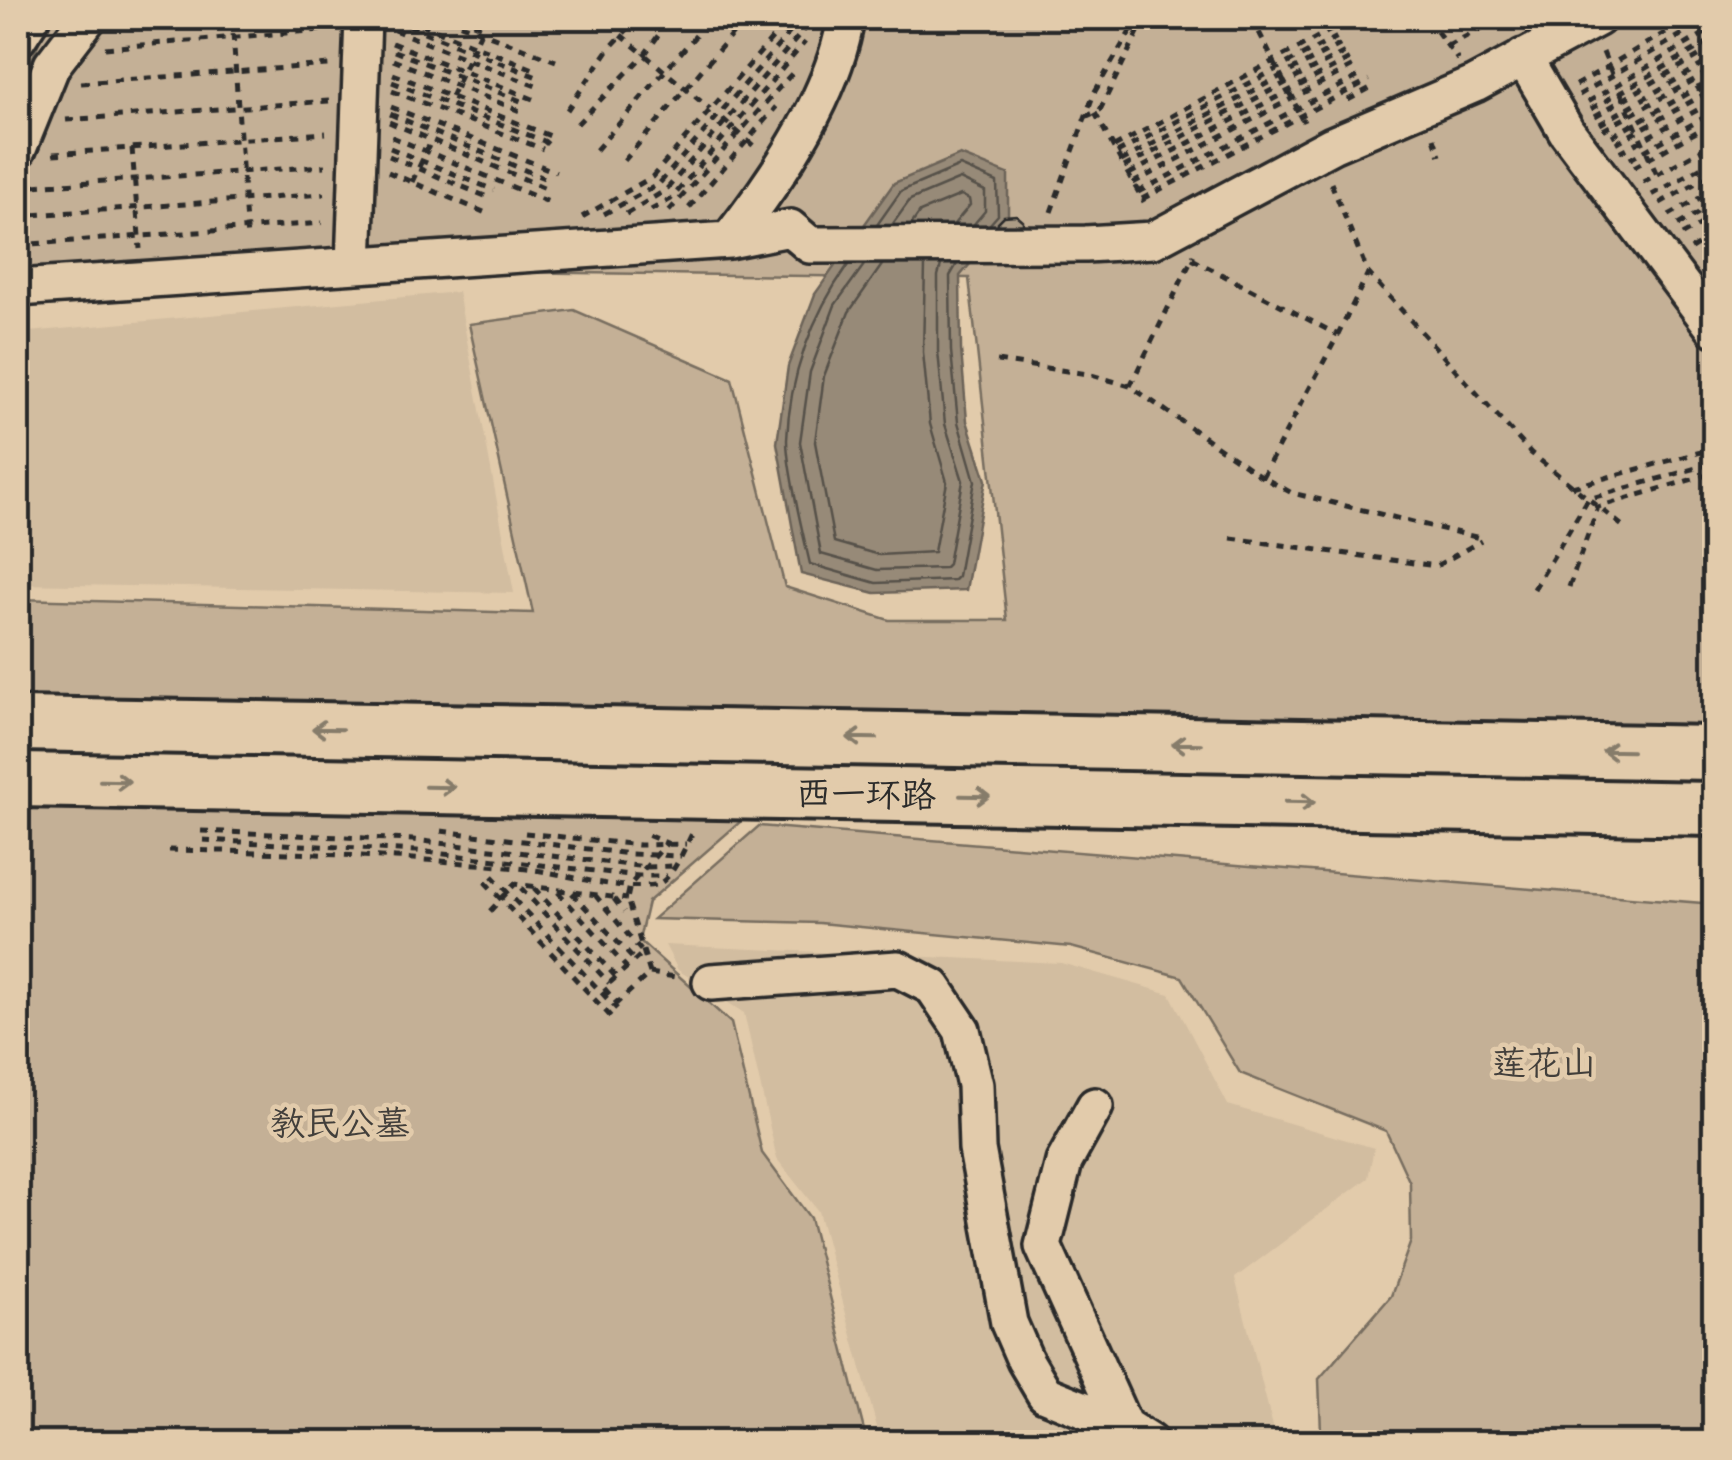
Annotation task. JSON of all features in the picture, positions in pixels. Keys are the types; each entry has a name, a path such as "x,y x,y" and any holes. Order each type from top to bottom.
{"highway":[{"name":"西一环路","path":"18,724 1714,753"},
{"name":"西一环路","path":"18,780 1714,809"}],"street":[{"path":"18,38 32,18"},
{"path":"27,142 44,86 62,52 88,18"},
{"path":"18,288 729,240 790,228 810,245 1152,240 1318,152 1475,84 1598,18"},
{"path":"729,240 783,168 840,54 831,23"},
{"path":"1523,57 1592,165 1714,328"},
{"path":"354,265 361,95"},
{"path":"711,982 898,970 932,987 962,1030 975,1085 977,1149 1009,1324 1045,1394 1137,1434"},
{"path":"1096,1106 1064,1162 1043,1246 1137,1434"}],"path":[{"path":"232,18 249,272"},
{"path":"406,18 542,79"},
{"path":"445,18 556,60"},
{"path":"412,182 483,27 462,18"},
{"path":"566,110 638,18"},
{"path":"577,124 645,54 671,18"},
{"path":"596,150 711,18"},
{"path":"624,161 746,18"},
{"path":"578,218 652,178 790,18"},
{"path":"586,223 658,184 802,18"},
{"path":"621,216 666,190 815,18"},
{"path":"1085,117 1100,110 1141,18"},
{"path":"1047,244 1051,211 1094,93 1141,18"},
{"path":"1252,18 1318,152 1368,273 1530,453 1625,528"},
{"path":"1276,65 1353,18"},
{"path":"1427,18 1475,84"},
{"path":"1448,46 1501,18"},
{"path":"1658,18 1660,36"},
{"path":"1592,165 1609,66 1690,18"},
{"path":"1592,165 1613,76 1710,18"},
{"path":"646,213 672,199 732,127 831,23"},
{"path":"1592,165 1617,85 1714,28"},
{"path":"1670,29 1699,88 1711,103 1714,116"},
{"path":"1115,150 1342,34"},
{"path":"622,35 783,168"},
{"path":"62,52 234,38 361,95 548,189"},
{"path":"1685,60 1714,39"},
{"path":"1122,164 1347,42"},
{"path":"1592,165 1622,96 1714,47"},
{"path":"18,187 242,172 361,95 473,48 536,70"},
{"path":"1122,164 1349,50"},
{"path":"1592,165 1629,112 1714,58"},
{"path":"27,142 132,148 240,140 468,60 536,86"},
{"path":"1129,174 1288,91 1356,61 1133,183"},
{"path":"1609,66 1657,175"},
{"path":"658,218 677,205 797,68"},
{"path":"1629,112 1714,69"},
{"path":"44,86 236,72 361,95 448,104 552,137"},
{"path":"18,216 244,201 361,95 461,74 530,101"},
{"path":"1142,199 1363,74"},
{"path":"1592,165 1636,127 1714,79"},
{"path":"1142,199 1369,80"},
{"path":"27,142 238,107 456,86 525,114"},
{"path":"1636,127 1714,88"},
{"path":"361,95 448,104 544,141 547,148"},
{"path":"361,95 435,132 544,178"},
{"path":"361,95 426,151 551,202"},
{"path":"361,95 422,160 494,190"},
{"path":"361,95 419,168 492,200"},
{"path":"361,95 412,182 486,213"},
{"path":"18,245 246,228 361,95"},
{"path":"682,216 784,98"},
{"path":"1592,165 1711,103"},
{"path":"1095,112 1142,199"},
{"path":"1592,165 1646,150 1714,116"},
{"path":"1592,165 1650,158 1714,116"},
{"path":"435,132 556,172"},
{"path":"1592,165 1657,175 1714,143"},
{"path":"132,148 142,280"},
{"path":"1592,165 1714,160"},
{"path":"1592,165 1714,173"},
{"path":"1592,165 1714,190"},
{"path":"1592,165 1714,204"},
{"path":"1130,386 1218,202"},
{"path":"1192,259 1338,336"},
{"path":"1262,477 1368,273"},
{"path":"997,361 1088,374 1130,386 1262,477 1292,493 1484,540 1436,566 1231,538"},
{"path":"1572,487 1712,449"},
{"path":"1534,590 1588,499 1714,463"},
{"path":"1598,507 1714,473"},
{"path":"1569,588 1598,507"},
{"path":"201,831 413,840 647,868 673,866"},
{"path":"438,831 682,856"},
{"path":"203,840 417,851 639,876 670,876"},
{"path":"617,921 627,910 630,885 667,843"},
{"path":"169,850 336,853 529,869 630,885 659,885"},
{"path":"492,876 616,1006"},
{"path":"484,882 610,1017"},
{"path":"490,912 515,884 627,899"},
{"path":"519,886 609,983"},
{"path":"534,888 616,977"},
{"path":"556,890 626,968"},
{"path":"571,892 635,960"},
{"path":"595,895 626,933 636,938"},
{"path":"612,897 635,924 636,938 650,973 616,1006"},
{"path":"626,933 635,924"},
{"path":"616,1006 604,988 643,953"}],"shaded area":[{"path":"458,292 514,593 18,584 18,333"},
{"path":"665,945 1061,963 1170,994 1228,1105 1374,1148 1368,1178 1235,1278 1277,1442 881,1442 818,1211 777,1159 744,1013 678,970"}],"green space":[{"path":"55,18 1714,18 1714,734 18,704 18,599 533,613 469,324 574,310 732,379 785,587 889,620 1007,620 969,278 493,272 18,307 18,94 43,32"},
{"name":"教民公墓","path":"18,797 755,809 648,902 639,940 731,1023 762,1153 810,1218 867,1442 18,1442"},
{"name":"莲花山","path":"759,826 1714,904 1714,1442 1329,1442 1321,1432 1319,1379 1391,1296 1411,1241 1410,1183 1386,1131 1240,1073 1182,977 1071,947 819,923 653,919"}],"water":[{"path":"960,155 1008,174 1008,219 960,276 967,421 986,480 966,590 875,593 801,574 777,443 788,366 815,294 894,183"}],"building":[{"path":"1016,215 1023,221 1023,236 998,237 998,222 1004,216"}]}
